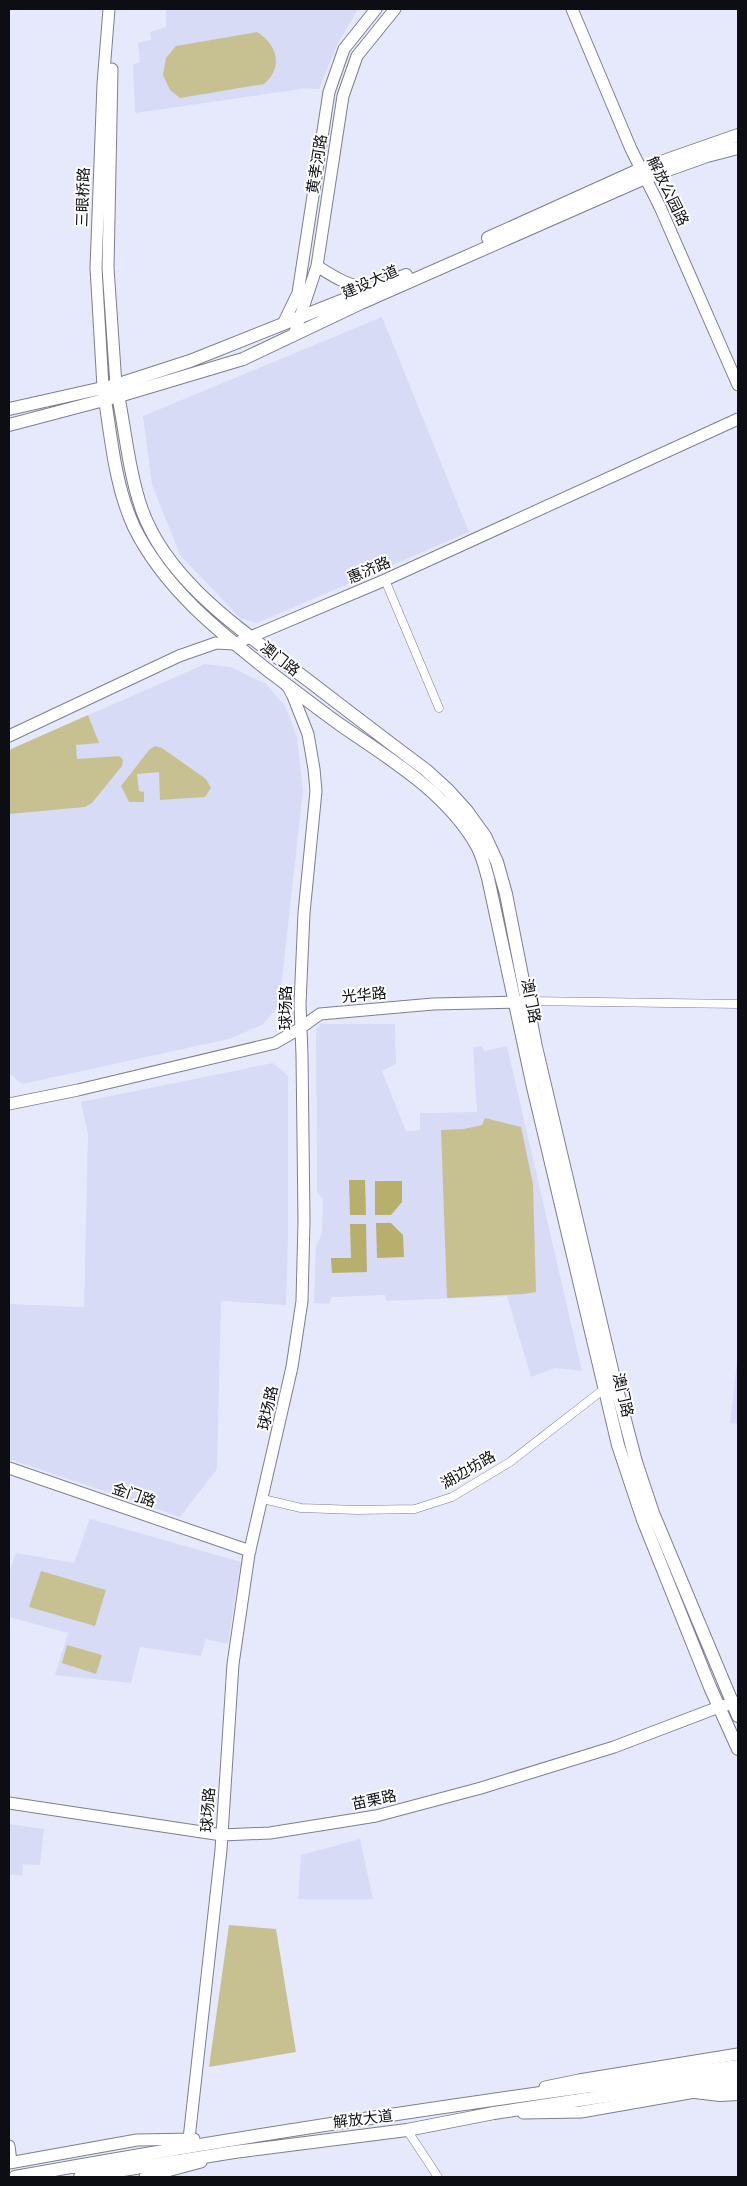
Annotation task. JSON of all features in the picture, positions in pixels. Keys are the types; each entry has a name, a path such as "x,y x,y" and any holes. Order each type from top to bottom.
{"main road":[{"name":"建设大道","path":"117,390 427,266 643,173 738,135"},
{"name":"建设大道","path":"9,409 104,393 243,359 643,173 738,148"},
{"name":"澳门路","path":"117,390 136,490 142,511 153,534 166,554 205,599 249,636 426,770 467,812 485,836 506,894 531,1078 618,1444 643,1520 738,1749"},
{"name":"建设大道","path":"9,425 104,393"},
{"name":"澳门路","path":"104,393 115,464 134,527 152,557 181,594 206,621 234,644 286,684 401,766 460,821 477,846 488,878 521,1002 536,1047 619,1399 636,1462 653,1513 735,1702 738,1716"},
{"name":"解放大道","path":"80,2177 234,2152 407,2130 580,2094 738,2066"},
{"name":"解放大道","path":"15,2177 141,2166 236,2138 496,2098 580,2094 738,2076"},
{"path":"696,2092 720,2095 738,2094"}],"street":[{"name":"三眼桥路","path":"104,393 96,268 103,84 109,9"},
{"name":"三眼桥路","path":"116,9 111,83 108,268 117,390"},
{"name":"黄孝河路","path":"284,322 298,293 329,92 344,49 376,9"},
{"name":"黄孝河路","path":"294,335 317,266 343,96 357,56 395,9"},
{"name":"解放公园路","path":"572,9 738,385"},
{"path":"317,266 337,279 361,288 375,287"},
{"name":"惠济路","path":"9,736 179,656 216,643 234,644 249,636 385,580 738,419"},
{"path":"385,580 439,708"},
{"name":"球场路","path":"189,2139 222,1835 233,1664 250,1551 292,1367 302,1301 302,1065 299,1029 304,914 316,791 308,734 293,696 286,684"},
{"name":"光华路","path":"9,1104 78,1090 275,1043 320,1014 433,1004 521,1002 738,1004"},
{"name":"湖边坊路","path":"263,1499 302,1508 357,1510 416,1508 452,1498 510,1462 604,1388"},
{"name":"金门路","path":"9,1468 250,1551"},
{"name":"苗栗路","path":"9,1803 222,1835 270,1833 376,1816 481,1788 614,1747 735,1702"},
{"name":"解放大道","path":"496,2098 579,2080 738,2054"},
{"name":"解放大道","path":"494,2113 582,2112 696,2092 738,2087"},
{"path":"407,2130 438,2177"},
{"name":"解放大道","path":"10,2162 137,2140 236,2138"},
{"path":"9,2146 10,2162"},
{"name":"解放大道","path":"141,2166 174,2174 234,2152"}],"shaded area":[{"path":"166,9 358,9 337,45 319,89 308,88 135,113 133,64 140,63 138,43 151,40 150,32 166,27"},
{"path":"257,32 269,43 276,56 274,70 264,84 180,98 170,90 163,75 166,58 176,46"},
{"path":"382,317 469,532 257,623 240,618 180,555 152,485 143,416"},
{"path":"205,664 231,667 266,684 285,706 297,737 303,791 279,1006 262,1025 229,1039 22,1084 9,1073 9,750"},
{"path":"88,715 99,743 76,745 77,759 119,756 123,760 122,766 92,803 85,807 9,814 9,750"},
{"path":"155,746 162,748 206,779 211,788 205,797 160,800 159,772 137,774 139,791 144,792 144,802 129,802 121,786 149,750"},
{"path":"321,1024 395,1024 396,1064 382,1071 406,1131 420,1130 420,1113 477,1112 473,1047 482,1046 484,1051 507,1046 582,1371 555,1368 531,1377 507,1296 386,1301 385,1295 332,1297 329,1304 314,1303 316,1247 322,1233 323,1199 317,1192 316,1030"},
{"path":"273,1063 288,1076 286,1305 221,1301 217,1469 180,1517 9,1459 9,1304 84,1307 88,1135 81,1102"},
{"path":"485,1118 521,1127 533,1184 536,1292 447,1298 441,1130 464,1129 482,1125"},
{"path":"349,1180 365,1180 366,1215 350,1215"},
{"path":"375,1181 402,1181 402,1202 391,1215 375,1215"},
{"path":"376,1223 391,1223 403,1235 404,1257 377,1258"},
{"path":"350,1224 366,1224 367,1272 332,1273 331,1258 351,1258"},
{"path":"738,1354 738,1424 730,1423"},
{"path":"90,1519 241,1562 228,1644 206,1639 201,1656 140,1647 131,1683 55,1675 68,1633 9,1617 9,1573 16,1553 74,1563"},
{"path":"41,1571 106,1590 95,1626 29,1607"},
{"path":"67,1645 102,1655 96,1674 62,1663"},
{"path":"9,1824 44,1829 40,1865 23,1864 22,1876 9,1874"},
{"path":"360,1839 373,1899 298,1899 301,1855"},
{"path":"229,1925 276,1929 296,2052 209,2067"}]}
